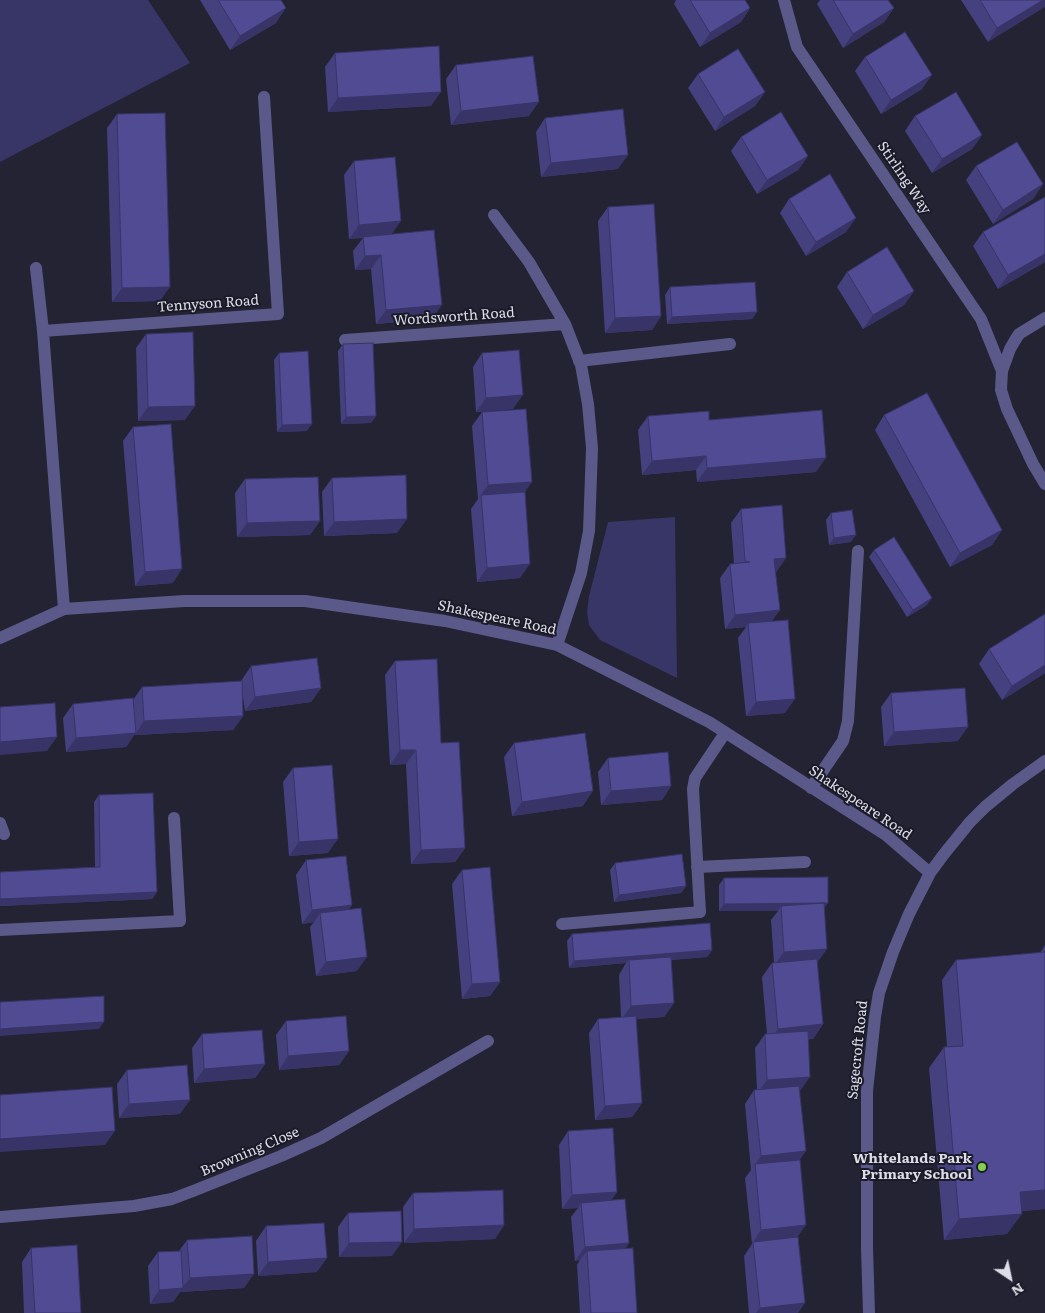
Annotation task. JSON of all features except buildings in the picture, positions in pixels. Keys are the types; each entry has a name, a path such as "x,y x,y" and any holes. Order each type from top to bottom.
{"street":[{"name":"Stirling Way","path":"784,0 798,46 981,319 992,342 1002,372"},
{"name":"Tennyson Road","path":"43,331 278,314 264,97"},
{"path":"494,215 529,262 565,324 580,361 588,404 592,448 589,531 581,572 557,645"},
{"path":"36,268 43,331 64,609"},
{"name":"Stirling Way","path":"1045,318 1020,334 1010,350 1002,372 1001,390 1007,409 1033,464 1045,484"},
{"name":"Wordsworth Road","path":"344,340 565,324"},
{"path":"580,361 730,344"},
{"path":"811,788 843,741 848,721 858,551"},
{"name":"Shakespeare Road","path":"0,638 64,609 184,601 305,601 445,621 557,645 709,722 886,835 930,873"},
{"path":"562,924 700,912 693,789 695,778 725,733"},
{"name":"Sagecroft Road","path":"869,1313 866,1238 867,1100 874,1018 879,993 893,952 918,894 930,873 955,840 985,807 1045,761"},
{"path":"0,930 180,921 174,818"},
{"path":"698,867 805,862"},
{"name":"Browning Close","path":"0,1217 134,1206 172,1199 321,1138 488,1041"}],"shaded area":[{"path":"0,0 148,0 190,63 0,162"},
{"path":"675,517 677,678 600,640 589,625 587,612 589,596 608,522"}],"place":[{"name":"Whitelands Park Primary School","path":"982,1167"}]}
